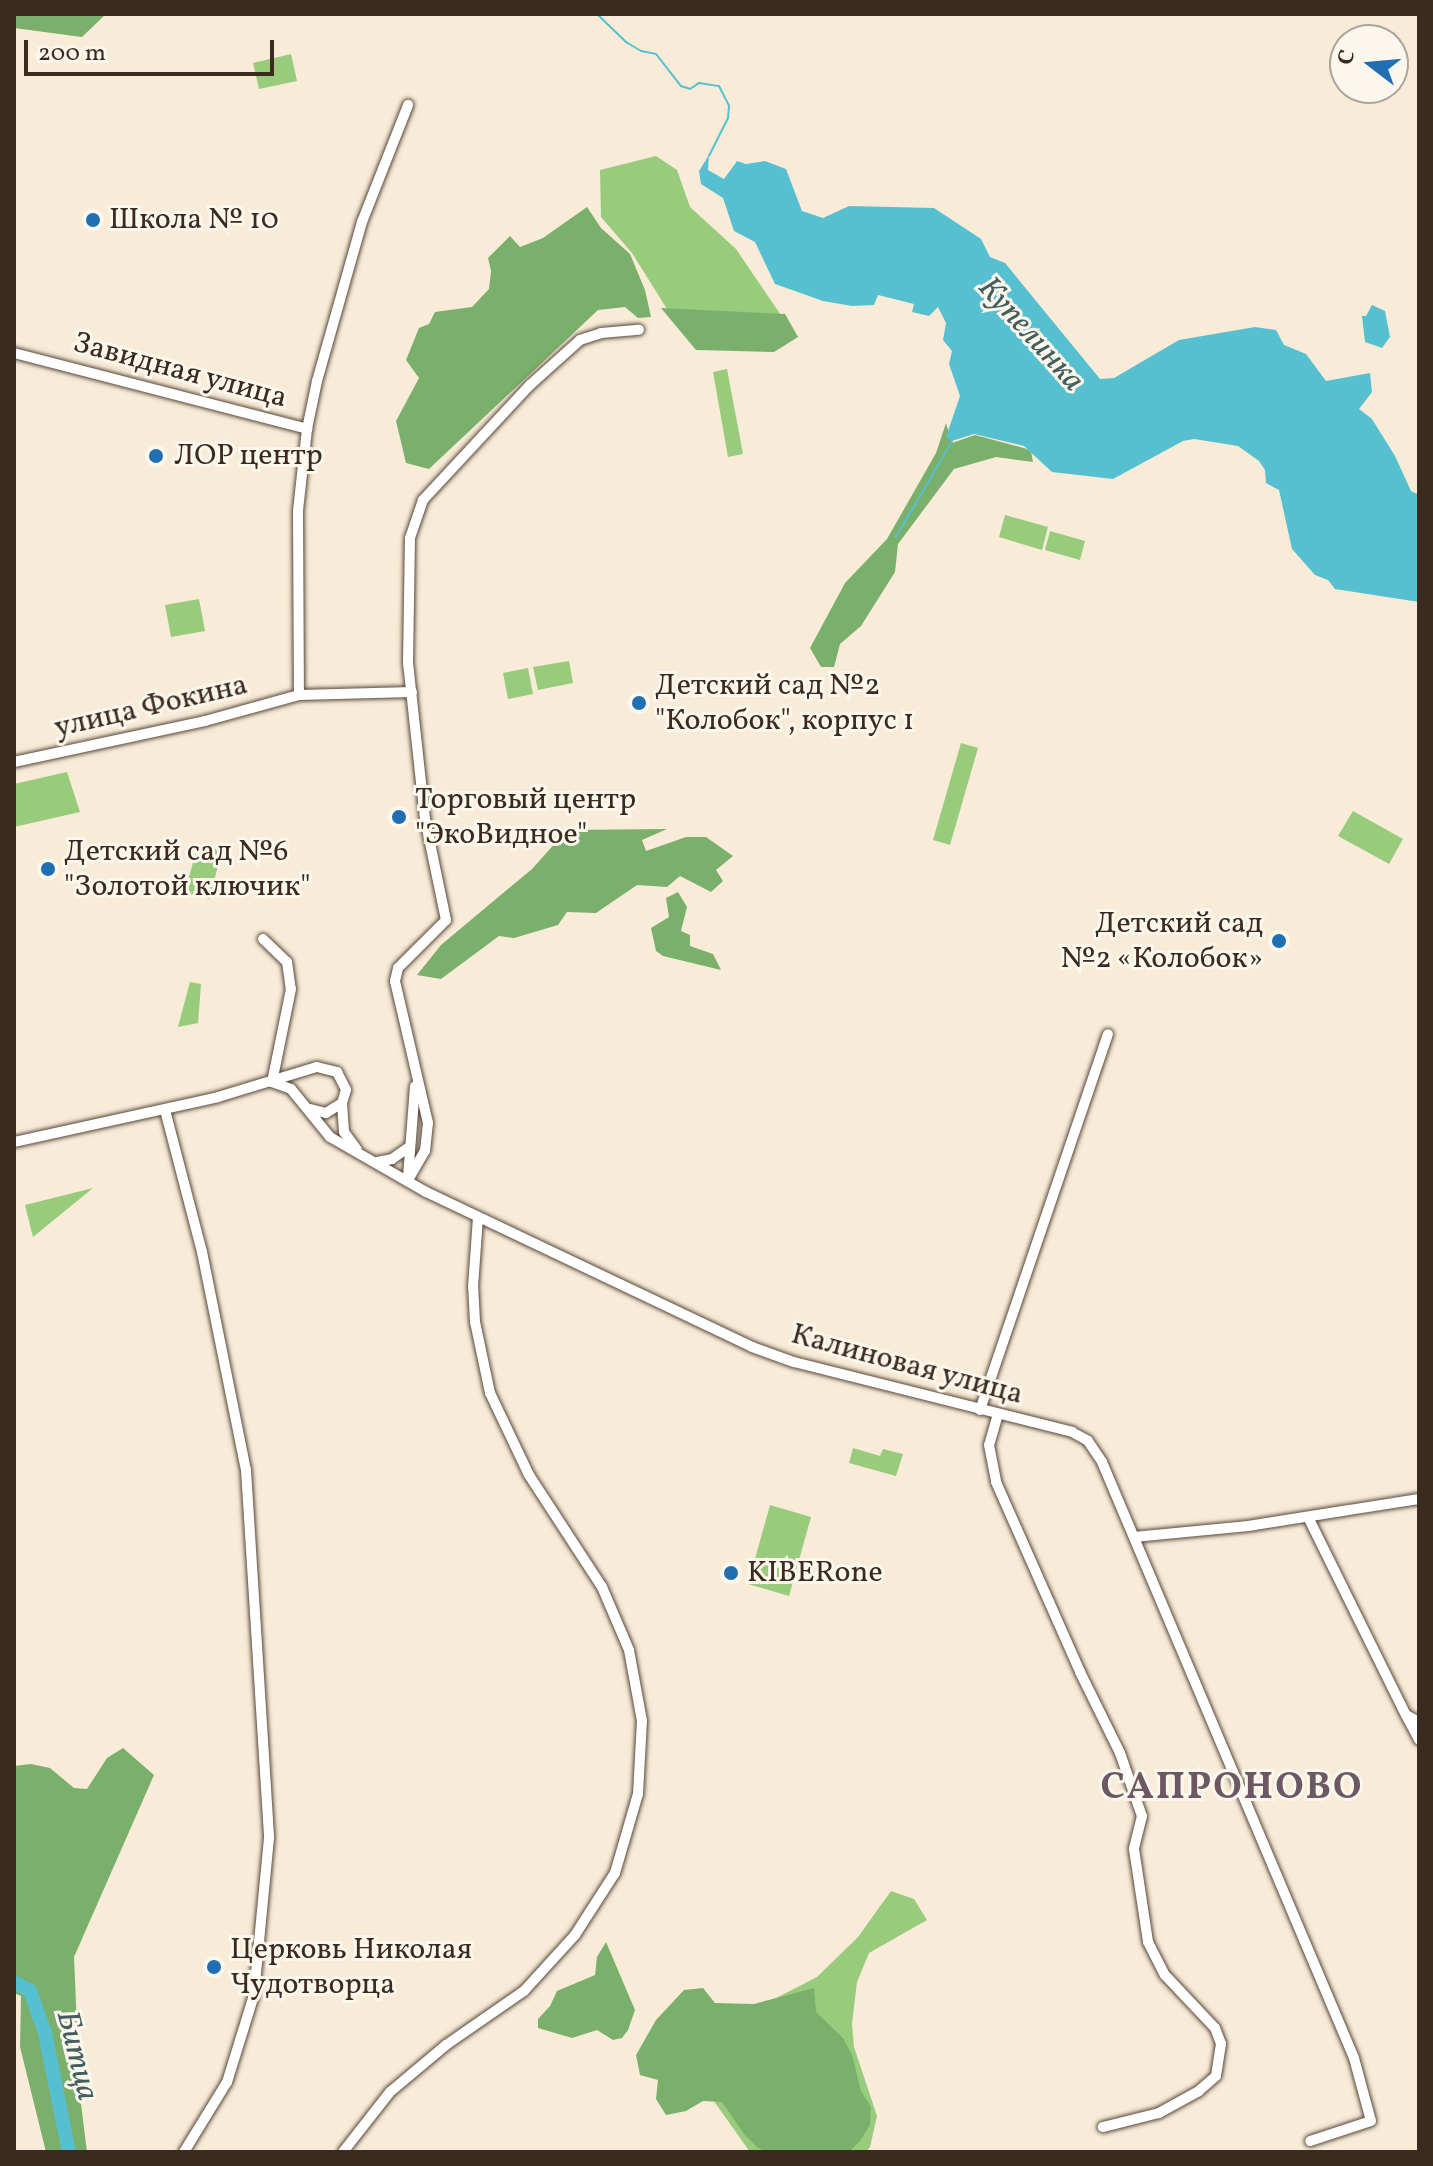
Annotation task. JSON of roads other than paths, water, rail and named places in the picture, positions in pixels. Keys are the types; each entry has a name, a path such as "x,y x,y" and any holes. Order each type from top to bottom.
{"street":[{"path":"307,429 317,381 362,222 408,105"},
{"path":"408,1180 425,1151 427,1133 395,981 398,968 446,920 425,819 408,663 410,538 423,500 509,405 580,340 601,333 639,330"},
{"name":"Завидная улица","path":"14,353 307,429 298,511 299,695"},
{"name":"улица Фокина","path":"14,762 191,725 299,695 412,692"},
{"path":"263,939 287,962 291,989 272,1082"},
{"path":"980,1410 1108,1034"},
{"path":"14,1142 165,1110 325,1067 342,1077 346,1090 342,1103 344,1132 361,1154"},
{"path":"311,1070 299,1088 306,1105 326,1113 342,1103"},
{"path":"408,1180 408,1148 416,1080"},
{"name":"Калиновая улица","path":"272,1082 291,1089 330,1137 408,1180 478,1217 762,1351 1072,1432 1088,1441 1102,1462 1354,2058 1371,2121 1310,2141"},
{"path":"165,1110 205,1267 246,1470 268,1823 268,1864 254,1995 227,2082 184,2152"},
{"path":"376,1162 392,1159 408,1148"},
{"path":"343,2152 390,2092 446,2045 524,1991 575,1935 615,1873 638,1794 642,1721 629,1650 602,1587 529,1475 490,1393 475,1322 473,1287 478,1217"},
{"path":"998,1414 989,1445 996,1482 1080,1672 1120,1753 1142,1816 1134,1849 1148,1942 1165,1975 1215,2028 1221,2044 1216,2076 1199,2091 1159,2113 1103,2127"},
{"path":"1134,1537 1308,1517 1419,1499"},
{"path":"1308,1517 1419,1740"},
{"path":"1406,1715 1419,1722"}],"water":[{"name":"Купелинка","path":"709,155 708,170 724,179 737,161 746,164 765,161 786,169 802,211 823,218 849,206 934,208 981,239 990,257 1005,263 1100,379 1114,378 1179,340 1255,327 1276,330 1284,345 1306,354 1326,381 1370,373 1372,392 1359,409 1372,419 1395,456 1411,491 1419,495 1419,602 1335,589 1328,580 1315,575 1292,549 1279,490 1266,483 1265,470 1259,461 1238,446 1194,439 1183,441 1113,479 1052,472 1024,446 974,434 952,441 946,437 960,396 949,364 952,351 943,340 946,323 938,307 929,316 912,312 914,304 878,295 874,305 852,306 823,301 775,284 755,242 734,231 723,198 701,184 699,171"},
{"path":"1372,305 1385,311 1390,337 1382,348 1365,342 1362,316 1366,316"}],"waterway":[{"name":"Купелинка","path":"597,14 626,42 641,51 656,54 681,86 690,89 699,83 719,86 729,106 728,118 709,156"},
{"path":"896,537 952,441"},
{"name":"Битца","path":"14,1982 30,1991 45,2033 69,2152"}],"place":[{"name":"Школа № 10","path":"93,220"},
{"name":"ЛОР центр","path":"156,456"},
{"name":"Детский сад №2 \"Колобок\", корпус 1","path":"639,703"},
{"name":"Торговый центр \"ЭкоВидное\"","path":"399,817"},
{"name":"Детский сад №6 \"Золотой ключик\"","path":"48,869"},
{"name":"Детский сад №2 «Колобок»","path":"1279,941"},
{"name":"KIBERone","path":"731,1573"},
{"name":"Церковь Николая Чудотворца","path":"214,1967"}],"district":[{"name":"САПРОНОВО","path":"1232,1789"}]}
